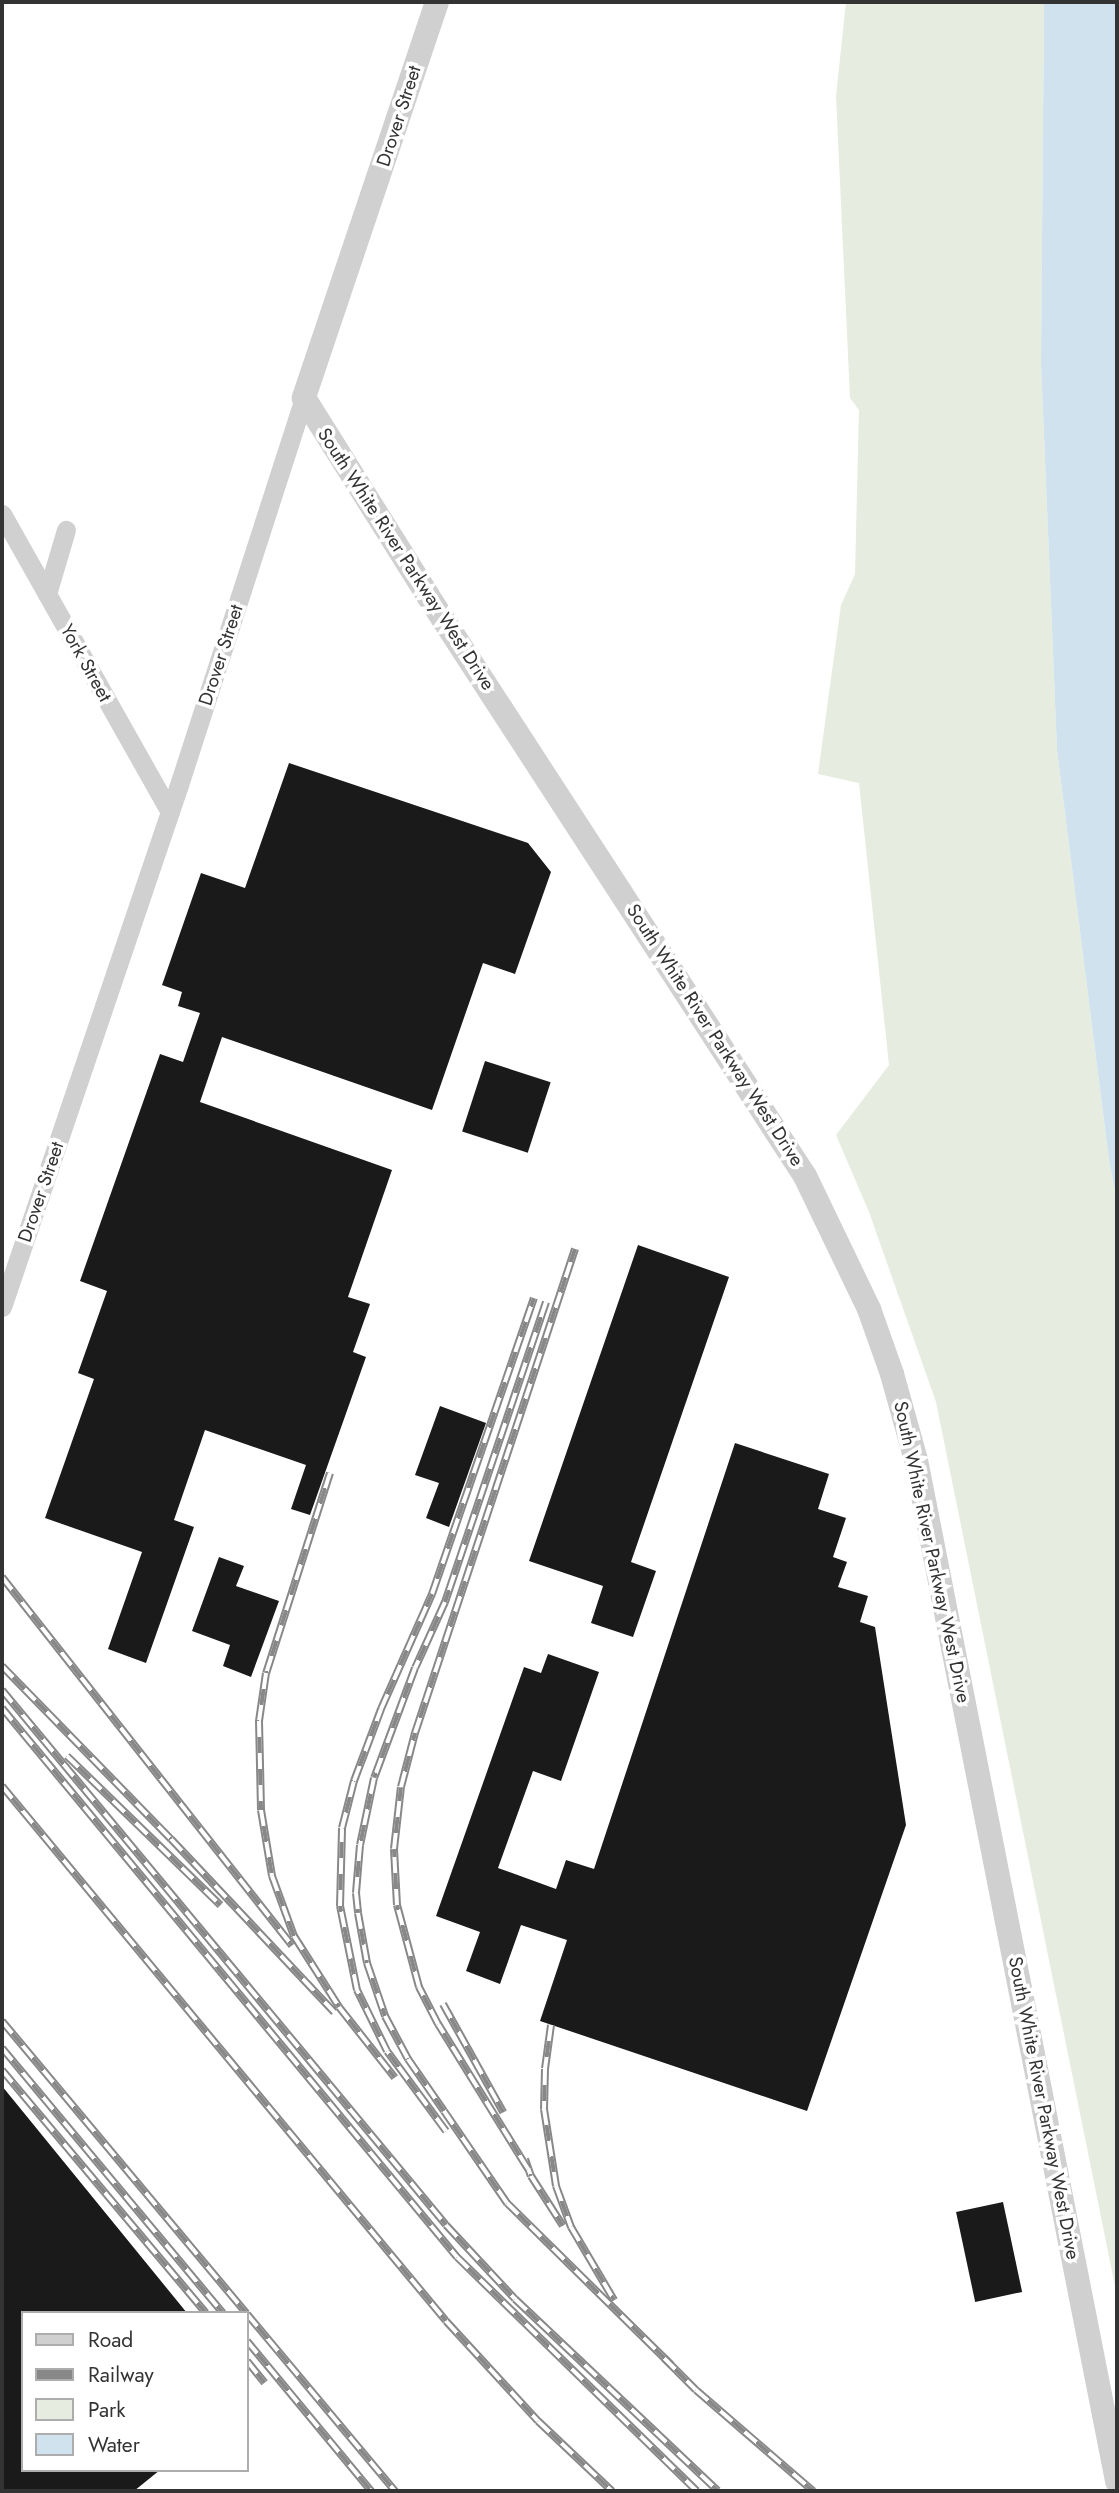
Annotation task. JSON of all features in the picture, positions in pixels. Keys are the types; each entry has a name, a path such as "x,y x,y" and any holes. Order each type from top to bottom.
{"street":[{"name":"Drover Street","path":"2,1307 170,812 304,398 437,2"},
{"name":"South White River Parkway West Drive","path":"304,398 428,596 805,1176 869,1309 892,1374 916,1460 1117,2481"},
{"name":"York Street","path":"2,514 170,812"},
{"path":"47,594 66,530"}],"green space":[{"path":"846,2 1044,2 1041,363 1057,750 1109,1160 1117,1202 1117,2296 936,1402 869,1212 836,1135 889,1065 859,783 818,774 841,605 855,574 859,410 850,398 836,96"}],"water":[{"path":"1044,2 1117,2 1117,1202 1109,1160 1057,750 1041,363"}],"building":[{"path":"289,763 528,843 551,872 515,974 483,963 432,1110 222,1037 200,1102 392,1170 348,1297 370,1304 353,1352 366,1357 310,1515 291,1509 306,1465 205,1430 174,1520 194,1527 146,1663 108,1649 142,1552 45,1518 94,1379 78,1373 107,1291 80,1281 160,1054 183,1062 200,1013 178,1006 182,992 162,985 201,873 245,888"},
{"path":"485,1061 551,1082 528,1153 462,1131"},
{"path":"638,1245 729,1277 631,1562 656,1571 633,1637 591,1623 603,1586 529,1561"},
{"path":"440,1406 486,1423 449,1527 426,1518 439,1483 415,1475"},
{"path":"735,1443 829,1474 818,1509 846,1518 833,1557 847,1562 838,1587 868,1596 860,1622 875,1627 906,1825 807,2111 540,2021 567,1940 521,1925 500,1984 466,1971 480,1932 436,1916 524,1667 541,1673 548,1654 599,1672 561,1781 533,1771 498,1868 556,1889 566,1860 594,1869"},
{"path":"219,1557 244,1566 236,1586 279,1601 251,1677 223,1666 230,1645 192,1631"},
{"path":"2,2086 185,2311 21,2311 21,2472 158,2472 134,2491 2,2491"},
{"path":"1003,2202 1022,2292 975,2302 956,2212"}],"railway":[{"path":"528,2169 438,2024 419,1987 397,1905 394,1849 401,1787 415,1733 575,1249"},
{"path":"446,2131 387,2051 357,1990 340,1906 342,1828 354,1781 381,1709 432,1594 534,1298"},
{"path":"546,1302 445,1602 415,1668 374,1778 360,1845 356,1893 358,1913 367,1963 385,2016 408,2059 507,2203 671,2365"},
{"path":"330,1473 266,1673 259,1721 261,1810 272,1876 294,1936 339,2007 395,2078"},
{"path":"2,1577 292,1945"},
{"path":"2,1666 171,1839 334,2012"},
{"path":"2,1690 446,2225 515,2299 718,2491"},
{"path":"2,1708 457,2257 697,2491"},
{"path":"67,1756 220,1905"},
{"path":"2,1786 446,2321 538,2421 612,2491"},
{"path":"443,2004 503,2112"},
{"path":"2,2021 244,2311"},
{"path":"551,2025 545,2069 544,2109 556,2186 571,2227 614,2300"},
{"path":"2,2048 221,2311"},
{"path":"2,2070 204,2311"},
{"path":"525,2159 531,2176 563,2226"},
{"path":"248,2315 395,2491"},
{"path":"248,2342 371,2491"},
{"path":"664,2358 696,2390 813,2491"},
{"path":"248,2362 265,2383"}]}
